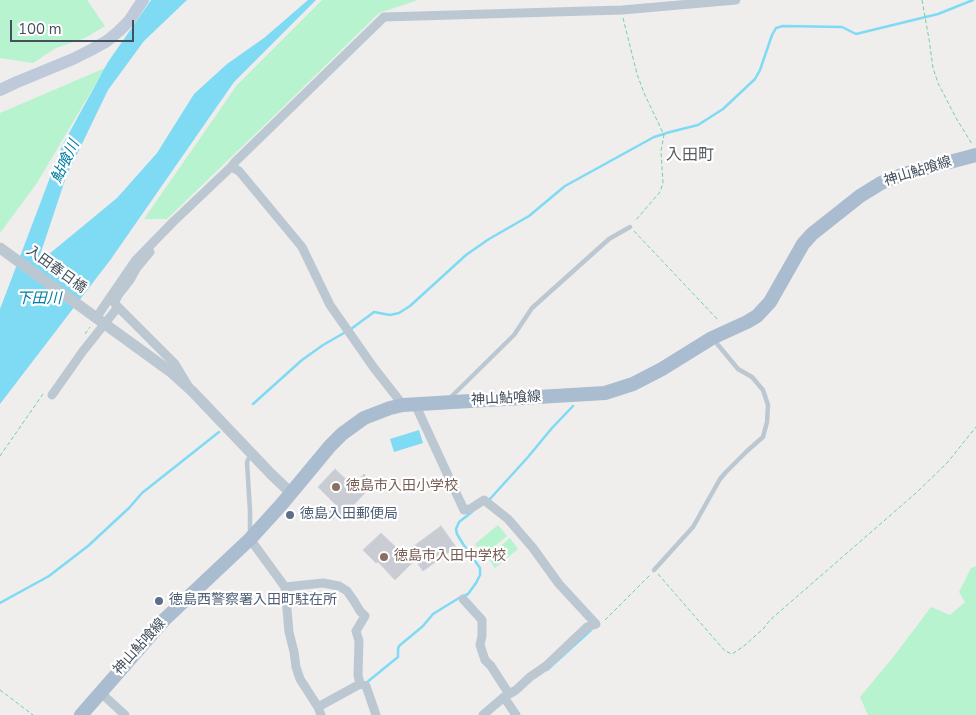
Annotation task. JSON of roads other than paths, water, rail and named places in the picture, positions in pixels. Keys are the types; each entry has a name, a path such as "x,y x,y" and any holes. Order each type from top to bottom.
{"main road":[{"path":"0,90 73,59 107,41 129,21 143,0"},
{"name":"神山鮎喰線","path":"81,715 165,619 250,539 330,446 353,425 377,412 390,408 445,402 605,393 647,378 712,338 747,322 764,309 770,302 803,244 812,234 860,196 881,183 974,149"}],"street":[{"path":"96,318 135,261 384,17 622,10 736,0"},
{"path":"231,168 239,171 302,247 330,305 347,331 409,405 464,510 470,509 484,500 508,519 533,548 559,584 596,624 587,627 546,666 483,715"},
{"path":"177,218 176,224 169,233 136,269 119,294 115,304 176,364 192,390"},
{"name":"入田春日橋","path":"0,248 171,372 192,390 291,493"},
{"path":"52,395 83,351 118,307"},
{"path":"250,539 285,586 289,632 296,667 300,680 319,711 363,685"},
{"path":"285,586 323,583 339,586 347,591 354,600 365,616 356,631 359,641 358,675 376,715"},
{"path":"463,599 482,620 480,645 485,660 491,666 516,715"},
{"path":"100,692 125,715"}],"lane":[{"path":"445,402 514,335 532,308 609,239 630,227"},
{"path":"654,570 693,528 720,479 763,437 767,422 768,406 763,390 752,377 738,369 712,338"},
{"path":"250,539 247,462 251,453"}],"water":[{"name":"下田川","path":"151,0 187,0 144,41 108,90 66,177 37,264 117,198 157,153 194,94 227,64 264,38 308,0 316,0 234,82 111,259 0,404 0,309 62,146 108,62"},
{"path":"419,430 423,443 394,452 390,439"}],"waterway":[{"path":"253,404 302,360 374,312 390,315 399,313 410,306 466,255 529,216 565,186 654,137 698,125 723,109 755,79 776,28 783,26 842,27 856,34 938,14 973,0"},
{"path":"489,500 573,406"},
{"path":"0,603 49,576 88,546 129,508 142,493 219,432"},
{"path":"366,683 398,657 399,646 423,626 433,614 468,594 476,583 480,575 480,568 463,544 456,529 459,522 472,512"},
{"path":"547,670 591,630"}],"place":[{"name":"徳島市入田小学校","path":"336,487"},
{"name":"徳島入田郵便局","path":"290,515"},
{"name":"徳島市入田中学校","path":"384,557"},
{"name":"徳島西警察署入田町駐在所","path":"159,601"}],"district":[{"name":"入田町","path":"690,156"}],"water label":[{"name":"鮎喰川","path":"66,162"}]}
